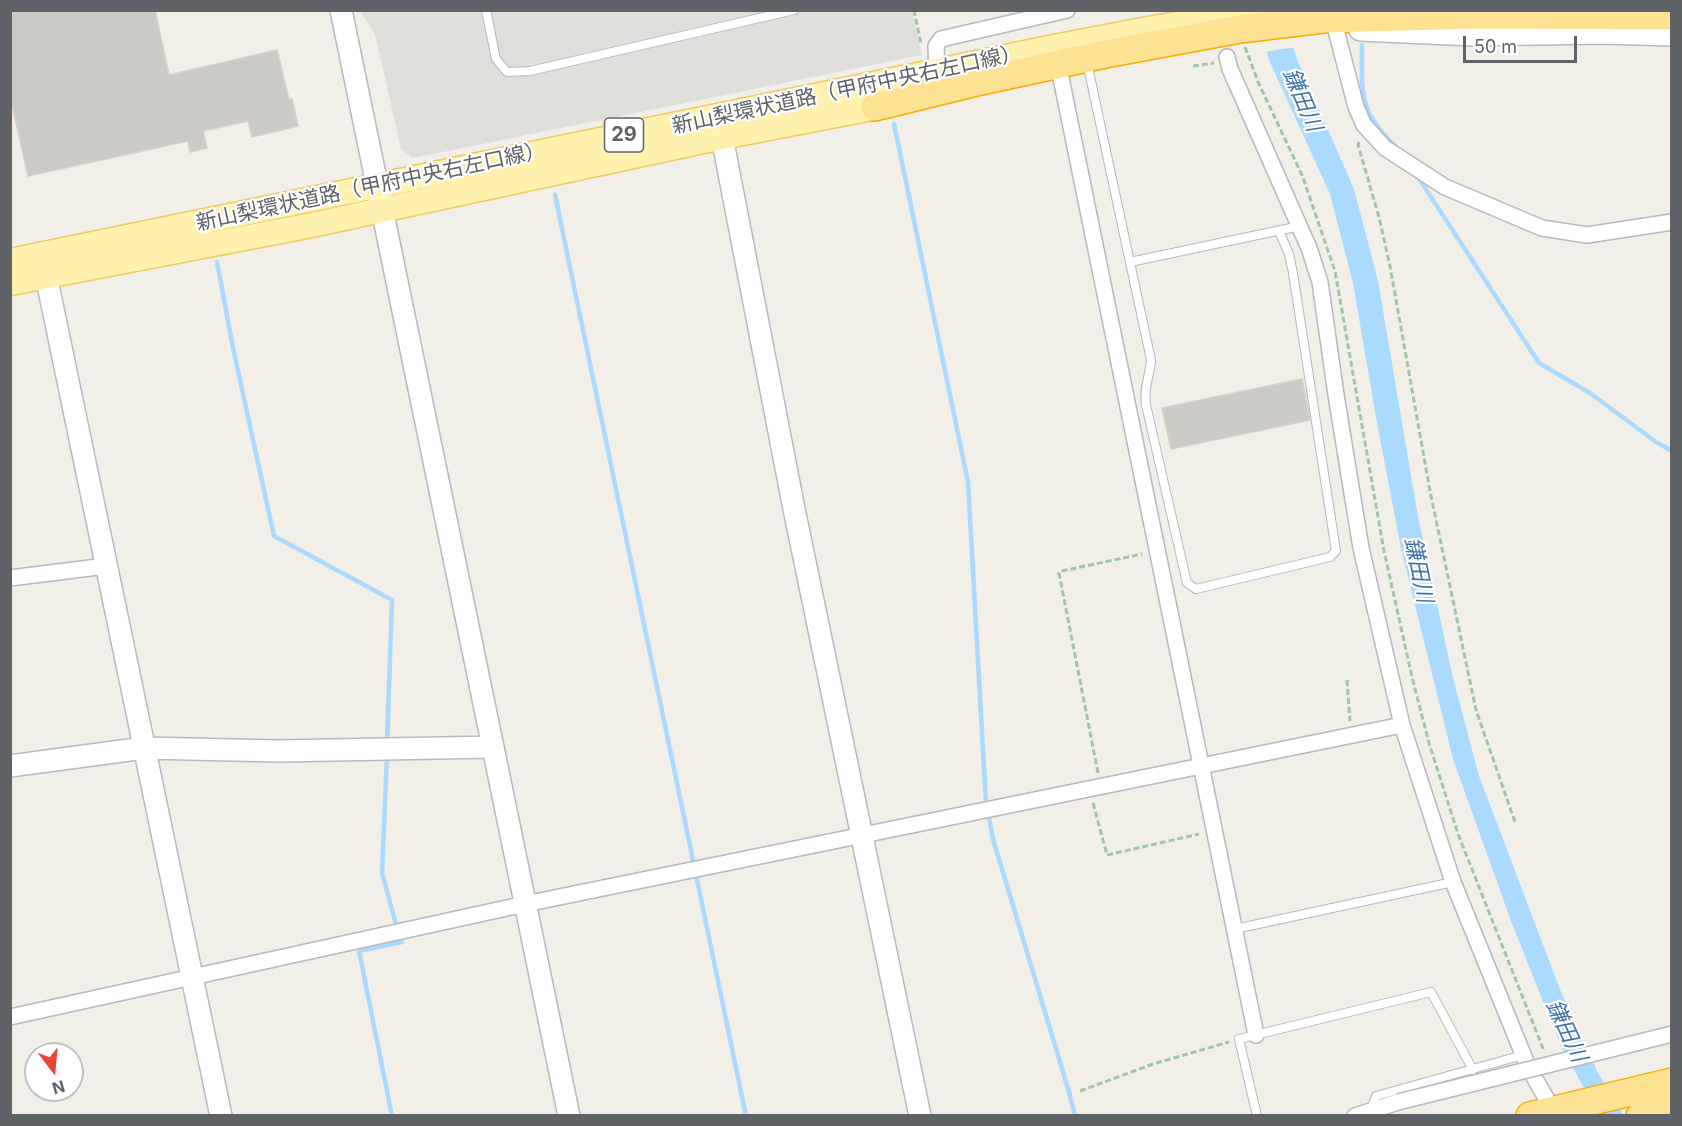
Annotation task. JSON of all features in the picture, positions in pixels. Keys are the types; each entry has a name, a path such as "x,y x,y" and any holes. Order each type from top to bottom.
{"highway":[{"path":"875,107 1034,69 1246,23 1327,26 1480,15 1671,16"},
{"path":"1545,1107 1650,1106 1671,1082"}],"main road":[{"name":"新山梨環状道路（甲府中央右左口線）","path":"10,283 44,265 378,185 1136,31 1246,23"},
{"name":"新山梨環状道路（甲府中央右左口線）","path":"10,261 44,265 295,228 722,136 1088,67 1246,23"}],"street":[{"path":"341,10 569,1116"},
{"path":"937,72 936,46 941,39 1067,10"},
{"path":"1671,35 1614,28 1473,35 1327,26 1364,125 1385,148 1445,187 1542,228 1587,235 1671,222"},
{"path":"1224,60 1310,248 1320,282 1361,548 1402,725 1453,882 1545,1107"},
{"path":"1060,73 1256,1035"},
{"path":"722,136 794,509 920,1116"},
{"path":"44,265 221,1116"},
{"path":"10,578 106,566"},
{"path":"10,1017 525,904 1402,725"},
{"path":"10,766 144,747 279,751 493,747"},
{"path":"1355,1116 1398,1102 1671,1034"}],"lane":[{"path":"486,10 496,58 507,72 530,71 794,10"},
{"path":"1088,67 1151,360 1144,394 1187,584 1196,589 1330,557 1336,552 1293,273 1289,254 1279,231"},
{"path":"1130,262 1300,226"},
{"path":"1126,399 1144,394"},
{"path":"1235,929 1453,882"},
{"path":"1257,1116 1239,1039 1431,992 1473,1070"},
{"path":"1371,1112 1376,1096 1473,1070 1528,1065"}],"path":[{"path":"914,10 920,36"},
{"path":"1246,23 1259,84 1302,176 1335,271 1384,551 1429,743 1458,834 1545,1053"},
{"path":"1192,66 1224,60"},
{"path":"1364,125 1358,145 1364,172 1379,217 1390,266 1430,491 1459,635 1476,710 1515,822"},
{"path":"1158,551 1059,573 1107,855 1216,830"},
{"path":"1347,680 1352,735"},
{"path":"1080,1091 1154,1064 1239,1039"}],"shaded area":[{"path":"360,11 912,11 922,55 413,158 401,149 375,34"}],"water":[{"name":"鎌田川","path":"1255,11 1282,11 1297,59 1354,189 1378,281 1418,517 1453,678 1479,776 1561,992 1598,1073 1623,1115 1599,1115 1563,1050 1511,921 1453,759 1401,548 1353,283 1330,194 1269,60"}],"pier":[{"path":"1252,10 1285,10 1296,47 1264,52"}],"building":[{"path":"10,10 155,10 169,75 277,50 298,126 252,137 248,121 203,131 207,148 190,152 188,141 28,176 10,96"},
{"path":"1302,379 1310,420 1171,449 1162,408"}],"waterway":[{"path":"1362,45 1363,89 1368,111 1383,134 1395,146"},
{"path":"894,124 968,482 986,804"},
{"path":"1418,177 1539,363 1590,393 1656,442 1672,451"},
{"path":"555,195 746,1116"},
{"path":"217,262 233,348 274,536 392,600 387,744"},
{"path":"387,755 382,873 397,928"},
{"path":"989,817 993,839 1075,1116"},
{"path":"392,1116 359,951 402,942"}]}
